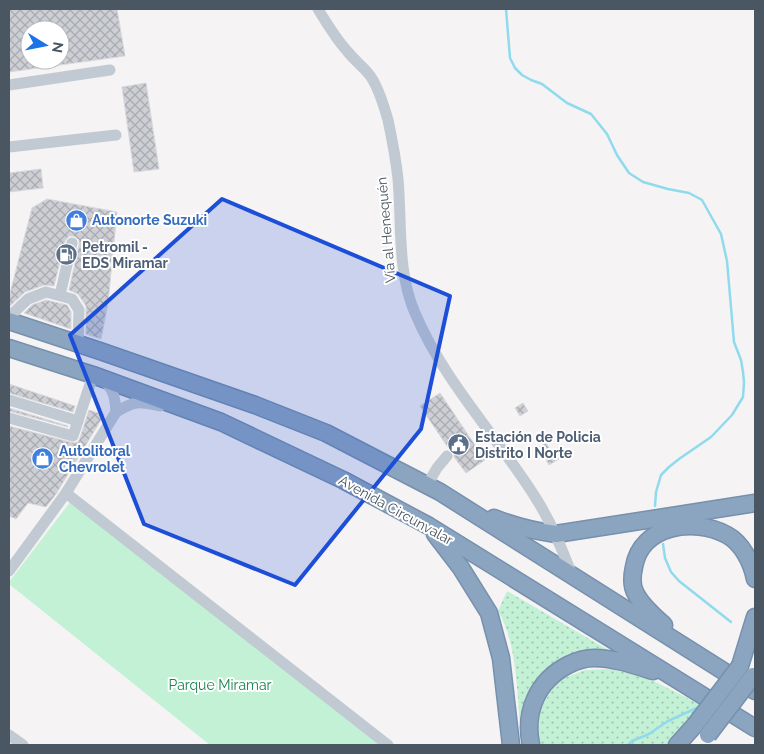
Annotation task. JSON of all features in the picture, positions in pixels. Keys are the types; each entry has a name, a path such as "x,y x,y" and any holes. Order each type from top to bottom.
{"highway":[{"path":"9,319 255,405 326,433 433,489 512,525 556,534 755,503"},
{"name":"Avenida Circunvalar","path":"9,348 98,376 221,422 343,480 429,526 755,728"},
{"path":"433,489 689,649 755,679 705,740"},
{"path":"429,526 461,568 489,613 501,658 511,745"},
{"path":"689,649 651,612 633,588 632,576 634,565 637,555 645,544 659,532 674,527 691,526 717,531 728,535 741,547 752,566 755,579"},
{"path":"740,666 755,617"},
{"path":"678,745 755,646"},
{"path":"531,745 528,729 535,698 548,679 558,670 572,663 592,658 616,660 677,679"}],"street":[{"name":"Vía al Henequén","path":"318,9 331,31 371,76 387,119 398,178 406,290 414,312 424,334 452,380 537,500 556,534 572,575"},
{"path":"9,85 110,70"},
{"path":"9,147 116,135"},
{"path":"60,295 72,244"},
{"path":"9,319 28,299 46,292 72,299 79,310 78,343"},
{"path":"9,418 73,436 98,376 111,387 116,412"},
{"path":"9,400 78,422"},
{"path":"9,571 66,493 116,412 127,405 144,402 207,417"},
{"path":"433,489 437,468 447,456"},
{"path":"66,493 388,745"},
{"path":"9,735 23,745"}],"highlighted area":[{"path":"222,199 450,296 421,429 295,585 144,524 70,335"}],"green space":[{"name":"Parque Miramar","path":"71,501 383,745 210,745 9,584"},
{"path":"507,591 610,651 593,652 527,703 521,736 513,655 505,624 498,611"},
{"path":"609,669 646,677 701,705 669,745 539,745 537,726 539,716 543,704 555,685 564,678 585,670"}],"building":[{"path":"9,9 117,9 125,56 70,64 70,20 20,20 20,70 24,70 9,72"},
{"path":"146,83 159,169 134,172 122,87"},
{"path":"41,169 43,188 9,192 9,173"},
{"name":"Petromil - EDS Miramar","path":"47,199 117,212 108,303 101,339 86,334 86,306 78,294 69,290 79,245 79,240 74,236 69,236 65,241 54,286 44,285 25,292 9,307 9,297 32,208"},
{"path":"46,300 67,305 71,312 71,329 24,313 32,305"},
{"path":"9,384 75,406 73,412 9,393"},
{"path":"440,393 485,460 466,473 420,406"},
{"path":"523,403 528,411 520,416 515,408"},
{"path":"9,408 68,426 68,427 9,411"},
{"name":"Autolitoral Chevrolet","path":"89,410 104,415 56,494 46,507 28,503 16,519 9,516 9,426 74,443 78,442 80,438"},
{"path":"546,443 551,451 560,447 563,453 558,456 559,459 549,465 539,447"}],"waterway":[{"path":"506,9 510,58 515,68 522,75 542,84 567,103 591,114 607,134 617,155 629,173 643,182 689,193 702,200 721,234 727,261 734,342 741,360 743,372 743,397 732,415 711,437 679,459 661,475 656,492 655,506"},
{"path":"663,544 665,558 671,572 679,581 731,622"},
{"path":"628,745 668,721 701,706"}],"place":[{"name":"Autonorte Suzuki","path":"76,220"},
{"name":"Petromil - EDS Miramar","path":"66,255"},
{"name":"Estación de Policia Distrito I Norte","path":"459,445"},
{"name":"Autolitoral Chevrolet","path":"43,459"}]}
